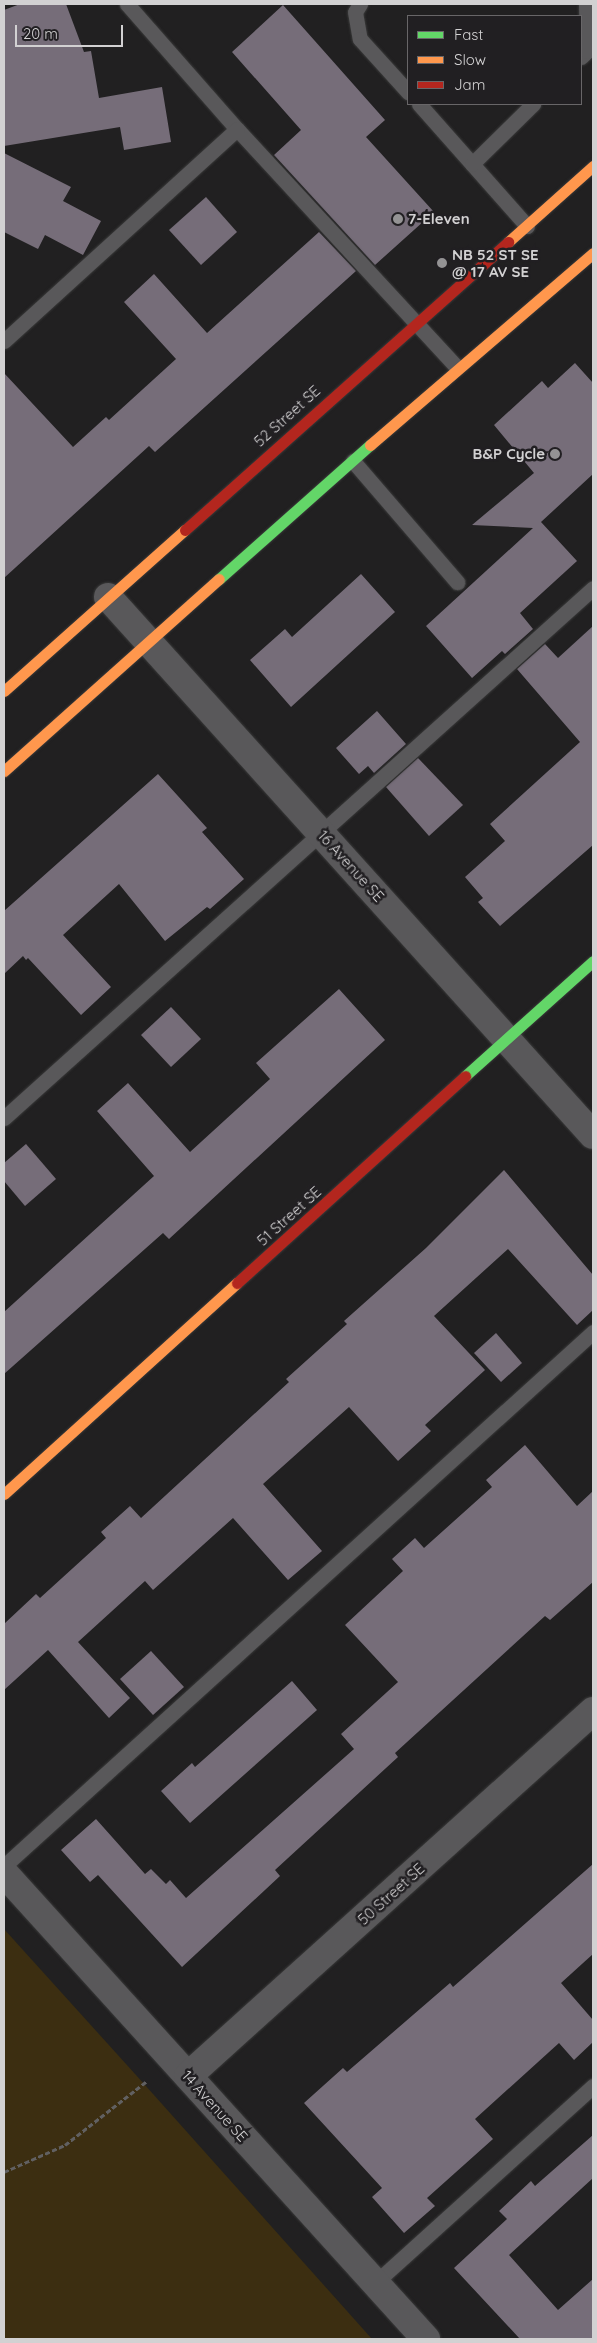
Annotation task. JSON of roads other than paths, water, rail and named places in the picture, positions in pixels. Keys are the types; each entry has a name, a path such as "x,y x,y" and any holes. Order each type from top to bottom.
{"main road":[{"name":"52 Street SE","path":"4,691 415,322 527,226 593,166"},
{"path":"4,771 457,367 593,253"},
{"name":"51 Street SE","path":"4,1494 593,961"}],"street":[{"name":"16 Avenue SE","path":"108,597 593,1135"},
{"name":"50 Street SE","path":"180,2067 593,1711"},
{"name":"14 Avenue SE","path":"4,1873 426,2339"}],"lane":[{"path":"127,4 237,129 457,367"},
{"path":"360,4 355,12 360,39 407,91"},
{"path":"582,56 587,50 586,4"},
{"path":"419,105 527,226"},
{"path":"472,164 532,105"},
{"path":"4,341 237,129"},
{"path":"353,461 457,582"},
{"path":"4,1118 593,588"},
{"path":"4,1866 593,1332"},
{"path":"375,2283 593,2086"}],"place":[{"name":"7-Eleven","path":"398,219"},
{"name":"NB 52 ST SE @ 17 AV SE","path":"442,263"},
{"name":"B&P Cycle","path":"555,454"}]}
